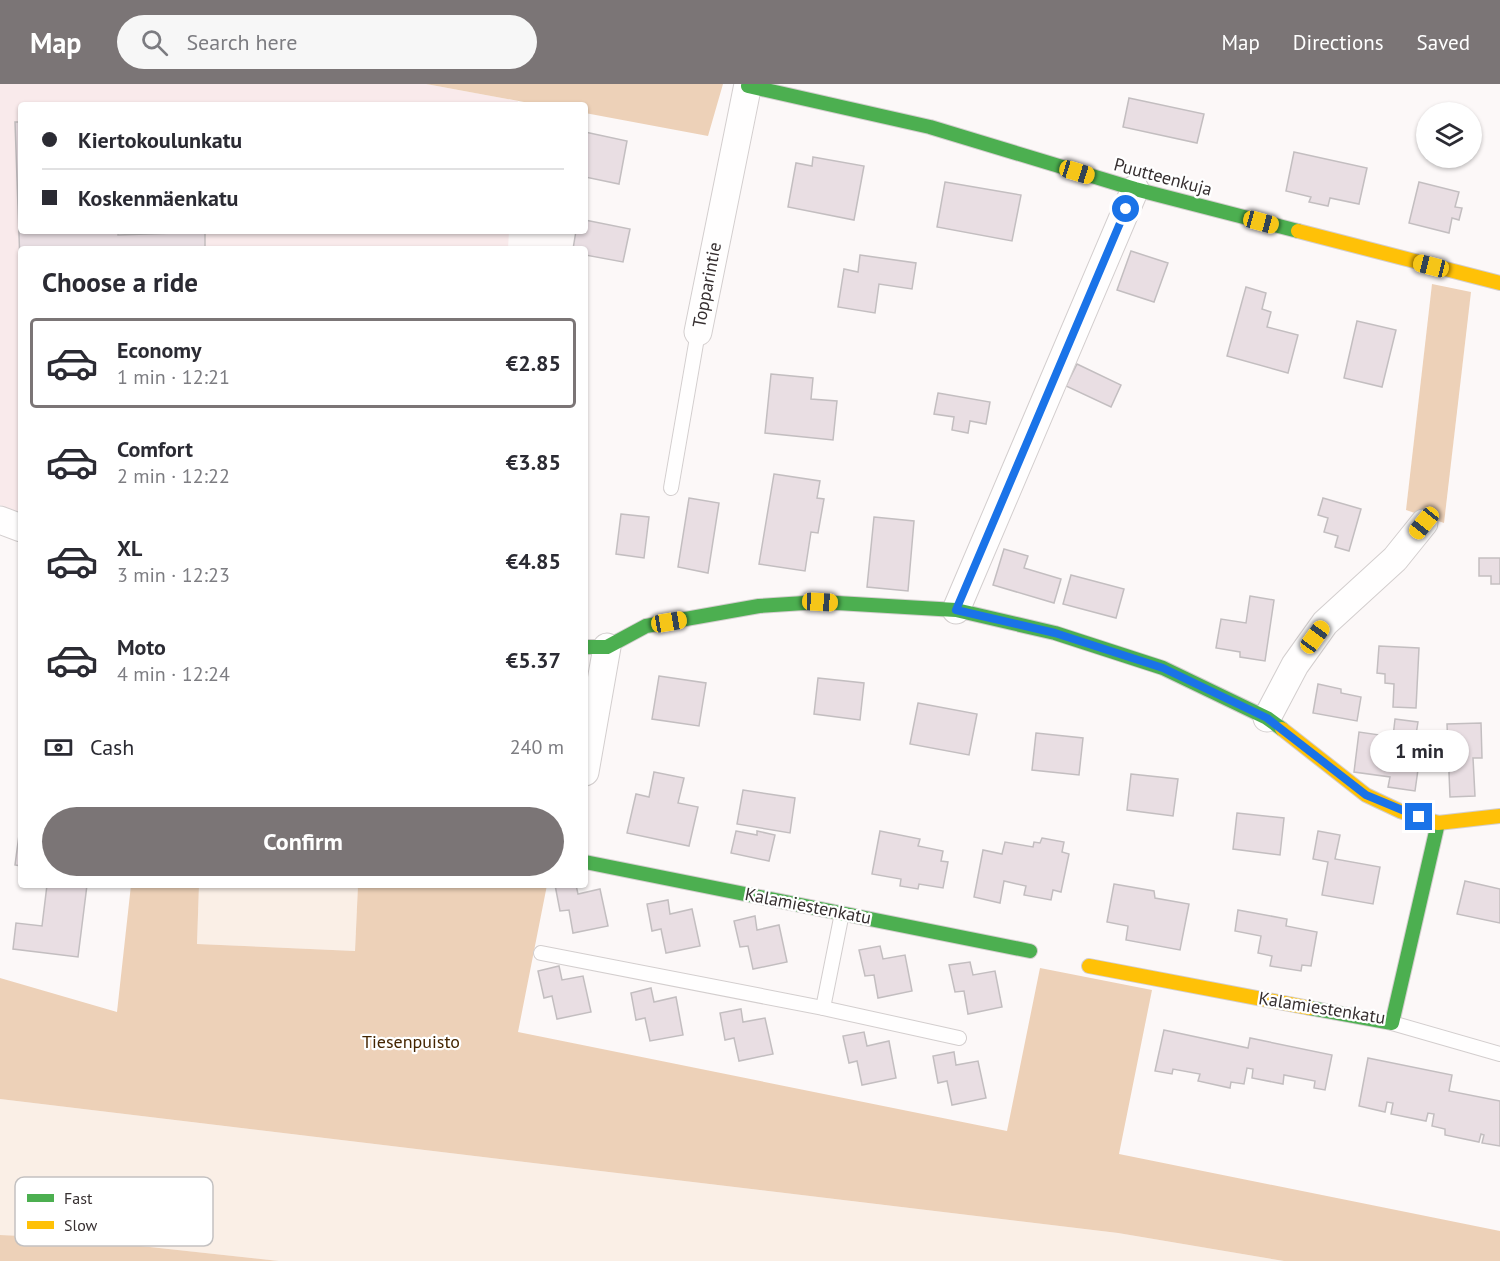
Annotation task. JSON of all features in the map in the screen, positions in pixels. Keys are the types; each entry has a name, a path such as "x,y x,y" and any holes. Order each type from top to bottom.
{"street":[{"name":"Puutteenkuja","path":"748,85 930,127 1135,189 1500,283"},
{"name":"Topparintie","path":"698,332 748,85"},
{"path":"956,610 1135,189"},
{"path":"0,520 18,527"},
{"path":"1267,718 1295,665 1325,623 1395,559 1424,523"},
{"path":"588,738 596,647 646,626 759,606 820,602 956,610 1055,633 1153,665 1267,718 1366,795 1400,811 1438,823 1500,816"},
{"name":"Kalamiestenkatu","path":"1089,966 1392,1023 1438,823"},
{"name":"Kalamiestenkatu","path":"588,863 1030,951"}],"lane":[{"name":"Topparintie","path":"670,488 698,332"},
{"path":"823,1008 843,913"},
{"path":"541,953 823,1008 959,1038"},
{"path":"1392,1023 1500,1054"}],"shaded area":[{"path":"0,84 426,84 518,101 18,102 18,234 509,234 508,246 18,246 18,512 0,505"},
{"path":"199,888 358,888 355,951 197,944"},
{"path":"0,1099 1118,1233 1284,1261 279,1261 141,1246 213,1246 213,1177 15,1177 15,1236 0,1235"}],"green space":[{"path":"426,84 723,84 708,136 588,114 588,102 524,102"},
{"path":"1432,284 1471,292 1444,523 1406,510"},
{"name":"Tiesenpuisto","path":"131,888 199,888 197,944 355,951 358,888 546,888 518,1032 1007,1131 1040,968 1152,990 1119,1154 1500,1231 1500,1261 1284,1261 1118,1233 0,1099 0,978 117,1012"},
{"path":"0,1235 15,1236 15,1246 141,1246 279,1261 0,1261"}],"building":[{"path":"1129,98 1204,114 1197,143 1123,127"},
{"path":"15,122 18,122 18,206"},
{"path":"588,133 627,141 619,184 588,178"},
{"path":"1294,152 1367,168 1359,204 1330,198 1328,206 1309,202 1311,197 1286,191"},
{"path":"813,157 864,166 854,220 788,207 796,163 812,166"},
{"path":"945,182 1021,195 1012,241 937,227"},
{"path":"1419,182 1459,192 1455,207 1462,208 1459,220 1452,218 1449,233 1409,223"},
{"path":"588,221 630,229 623,262 588,256 588,246 574,246 576,234 588,234"},
{"path":"19,234 205,234 205,246 19,246"},
{"path":"1131,251 1168,263 1154,302 1117,290"},
{"path":"860,255 916,263 912,289 879,284 875,313 838,307 844,269 858,272"},
{"path":"1246,287 1266,293 1262,309 1271,312 1267,327 1298,335 1288,373 1227,356"},
{"path":"1357,321 1396,330 1382,387 1344,378"},
{"path":"1077,364 1121,385 1111,407 1066,386"},
{"path":"771,374 813,378 811,399 837,401 833,440 765,433"},
{"path":"938,393 990,402 986,424 970,421 968,433 952,430 954,417 934,414"},
{"path":"774,474 820,481 817,498 824,499 818,533 811,532 805,571 759,564"},
{"path":"689,498 719,503 708,573 678,567"},
{"path":"1323,498 1361,509 1349,551 1335,547 1338,536 1324,532 1328,518 1318,515"},
{"path":"621,514 649,517 644,558 616,554"},
{"path":"874,517 914,521 908,591 867,587"},
{"path":"1004,549 1028,556 1024,568 1061,579 1054,603 993,585"},
{"path":"1479,558 1500,558 1500,584 1491,584 1491,576 1479,576"},
{"path":"1071,575 1124,589 1116,618 1063,604"},
{"path":"1250,596 1274,600 1265,661 1240,657 1240,652 1216,648 1221,619 1246,623"},
{"path":"1379,646 1419,648 1416,708 1393,707 1394,684 1385,683 1385,674 1377,673"},
{"path":"659,676 706,683 699,726 652,719"},
{"path":"818,678 864,683 860,720 814,714"},
{"path":"1318,684 1341,689 1341,693 1361,697 1357,721 1313,713"},
{"path":"918,703 977,714 969,755 910,744"},
{"path":"1395,719 1418,722 1415,741 1422,741 1415,791 1388,787 1390,777 1354,772 1359,732 1393,737"},
{"path":"1481,723 1482,758 1473,758 1475,796 1450,797 1447,724"},
{"path":"1036,733 1083,738 1079,775 1032,770"},
{"path":"654,772 684,778 678,803 698,807 689,846 627,833 636,794 649,797"},
{"path":"1131,774 1178,779 1173,816 1127,810"},
{"path":"743,790 795,798 790,833 737,824"},
{"path":"1237,813 1284,818 1280,855 1233,849"},
{"path":"736,831 757,835 757,831 775,835 769,861 731,853"},
{"path":"880,831 920,839 918,846 943,851 941,861 948,862 943,888 919,884 918,889 900,886 901,879 872,874"},
{"path":"1318,831 1340,835 1335,859 1380,867 1373,904 1322,895 1328,862 1313,859"},
{"path":"1042,838 1064,842 1062,852 1069,854 1061,892 1053,890 1051,900 1024,895 1026,886 1004,881 1000,903 974,897 983,850 1002,854 1005,842 1033,847 1034,842 1040,843"},
{"path":"18,842 18,866 15,865"},
{"path":"1465,881 1500,889 1500,923 1457,914"},
{"path":"1114,884 1154,891 1155,898 1189,904 1180,950 1126,940 1128,926 1107,922"},
{"path":"47,888 87,888 78,957 13,949 16,923 42,926"},
{"path":"556,888 577,888 578,894 600,889 608,926 573,933 569,910 560,911"},
{"path":"668,900 670,914 692,909 700,946 666,953 661,929 652,931 647,904"},
{"path":"1238,910 1287,919 1286,926 1317,932 1311,966 1302,965 1301,971 1270,966 1272,956 1258,953 1261,936 1235,931"},
{"path":"755,916 757,930 779,925 787,962 753,969 748,946 740,947 734,921"},
{"path":"880,946 883,959 905,955 912,991 878,998 874,975 865,976 859,950"},
{"path":"970,962 973,975 995,971 1002,1007 968,1014 964,991 955,992 949,965"},
{"path":"559,966 562,980 583,976 591,1012 557,1019 552,996 544,998 538,971"},
{"path":"651,988 654,1002 676,997 683,1035 650,1041 645,1018 636,1020 631,993"},
{"path":"741,1009 743,1022 765,1018 773,1054 739,1061 734,1038 725,1040 720,1013"},
{"path":"1164,1030 1248,1048 1250,1038 1332,1055 1325,1090 1314,1088 1315,1081 1284,1075 1283,1084 1252,1078 1253,1069 1247,1068 1244,1084 1231,1082 1230,1088 1198,1081 1200,1074 1173,1069 1172,1074 1155,1071"},
{"path":"864,1032 867,1046 889,1041 896,1078 862,1085 857,1061 849,1063 843,1036"},
{"path":"954,1052 956,1065 978,1061 986,1098 952,1105 947,1081 938,1083 933,1056"},
{"path":"1368,1058 1452,1075 1449,1091 1500,1101 1500,1146 1482,1143 1484,1135 1481,1134 1479,1142 1445,1135 1445,1129 1432,1126 1434,1114 1428,1113 1426,1121 1391,1114 1393,1103 1387,1102 1385,1112 1359,1106"}],"traffic: fast":[{"path":"748,86 930,127 1135,189 1298,231"},
{"path":"588,647 607,647 646,626 759,606 820,602 956,610 1055,633 1163,668 1267,718 1282,729"},
{"path":"1310,1008 1392,1023 1438,823"},
{"path":"588,863 1030,951"}],"traffic: slow":[{"path":"1298,231 1500,283"},
{"path":"1282,729 1366,795 1400,811 1438,823 1500,816"},
{"path":"1089,966 1310,1008"}],"route":[{"path":"1126,209 956,610 1055,633 1163,668 1267,718 1300,741 1331,769 1366,795 1419,817"}]}
